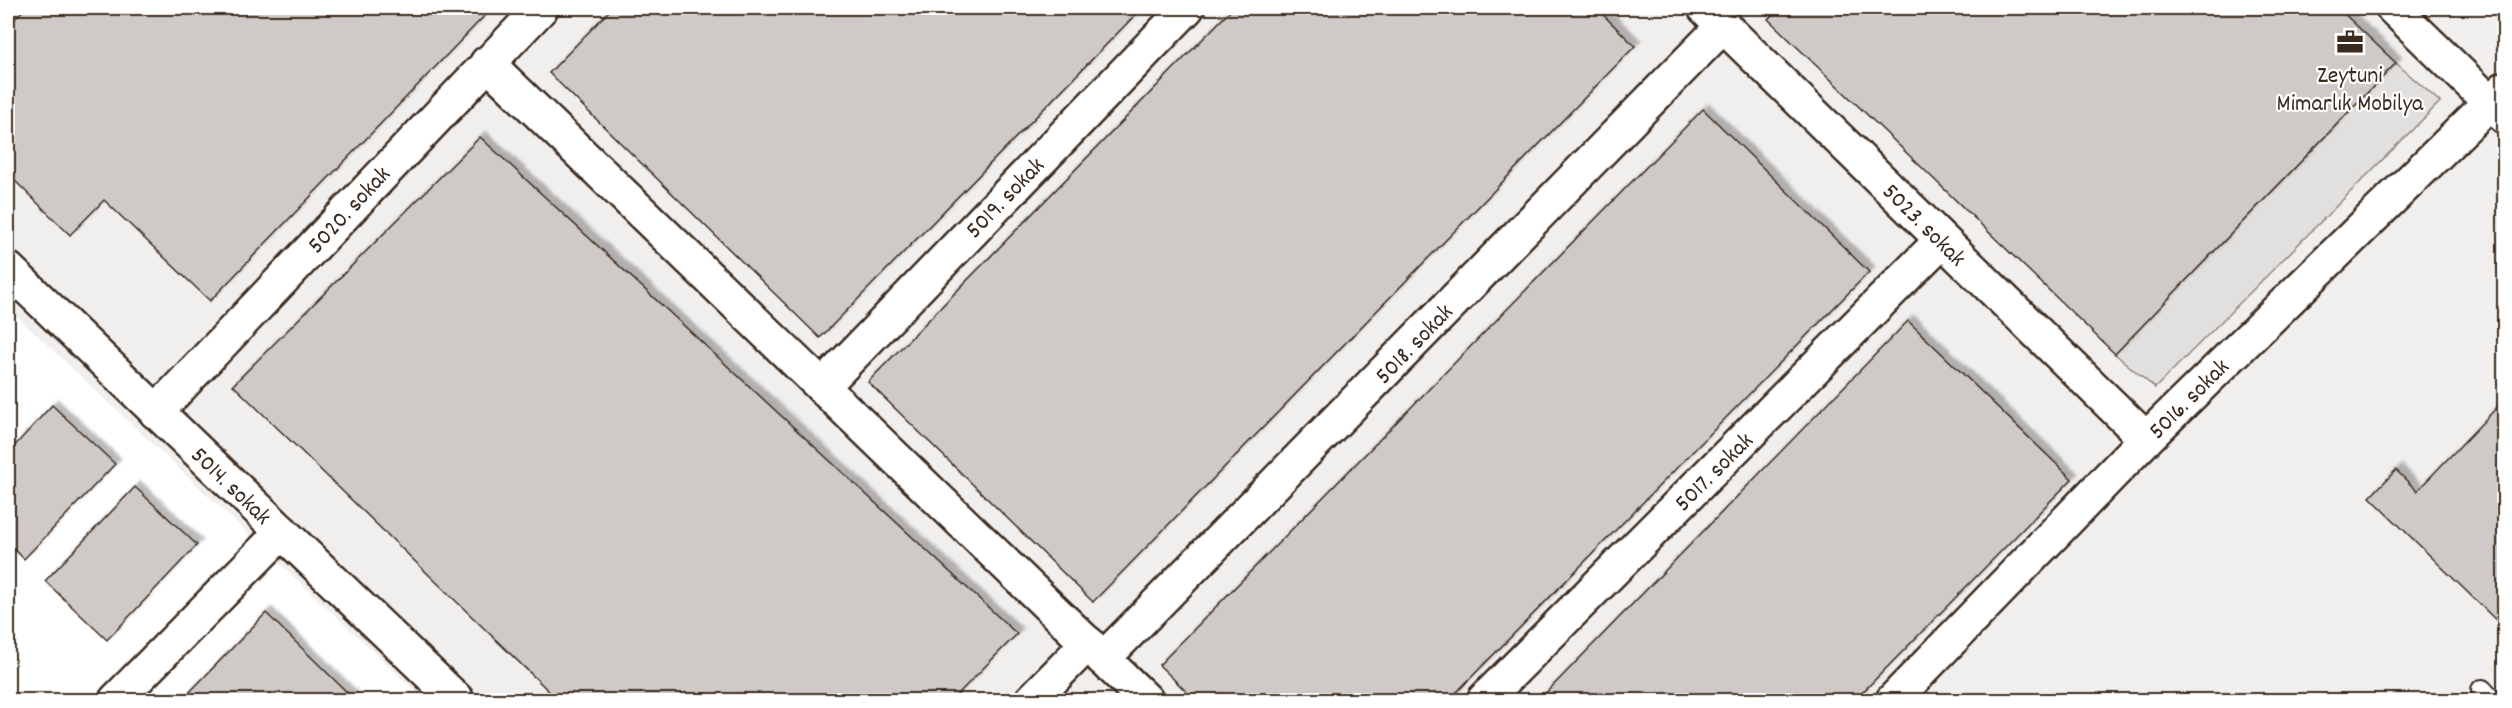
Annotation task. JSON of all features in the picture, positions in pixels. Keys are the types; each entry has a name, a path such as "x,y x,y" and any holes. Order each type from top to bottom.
{"street":[{"name":"5020. sokak","path":"156,412 541,8"},
{"name":"5019. sokak","path":"822,387 1187,8"},
{"path":"2393,8 2500,102"},
{"name":"5023. sokak","path":"1711,13 2146,440"},
{"name":"5018. sokak","path":"1032,700 1095,651 1711,13"},
{"path":"487,63 1146,700"},
{"name":"5016. sokak","path":"1893,700 2146,440 2500,102"},
{"name":"5017. sokak","path":"1484,700 1941,241"},
{"name":"5014. sokak","path":"8,269 457,700"},
{"path":"116,700 282,532"}],"shaded area":[{"path":"8,8 2504,8 2504,700 425,700 8,308"},
{"path":"2396,63 2440,102 2155,388 2115,354"}],"building":[{"path":"25,8 492,8 210,301 104,200 70,235 8,174 8,26"},
{"path":"612,8 1142,8 820,338 549,73"},
{"path":"1233,8 1596,8 1635,46 1093,602 868,382"},
{"path":"1779,8 2338,8 2396,63 2115,354 1768,19"},
{"path":"1703,109 1869,272 1449,700 1195,700 1159,665"},
{"path":"480,137 1017,634 952,700 558,700 233,385"},
{"path":"1908,321 2072,479 1855,700 1539,700"},
{"path":"2504,400 2504,628 2370,497 2396,470 2417,491"},
{"path":"52,405 115,464 24,559 8,543 8,453"},
{"path":"135,487 197,545 107,640 45,581"},
{"path":"266,613 355,700 182,700"}],"place":[{"name":"Zeytuni Mimarlık Mobilya","path":"2350,42"}]}
